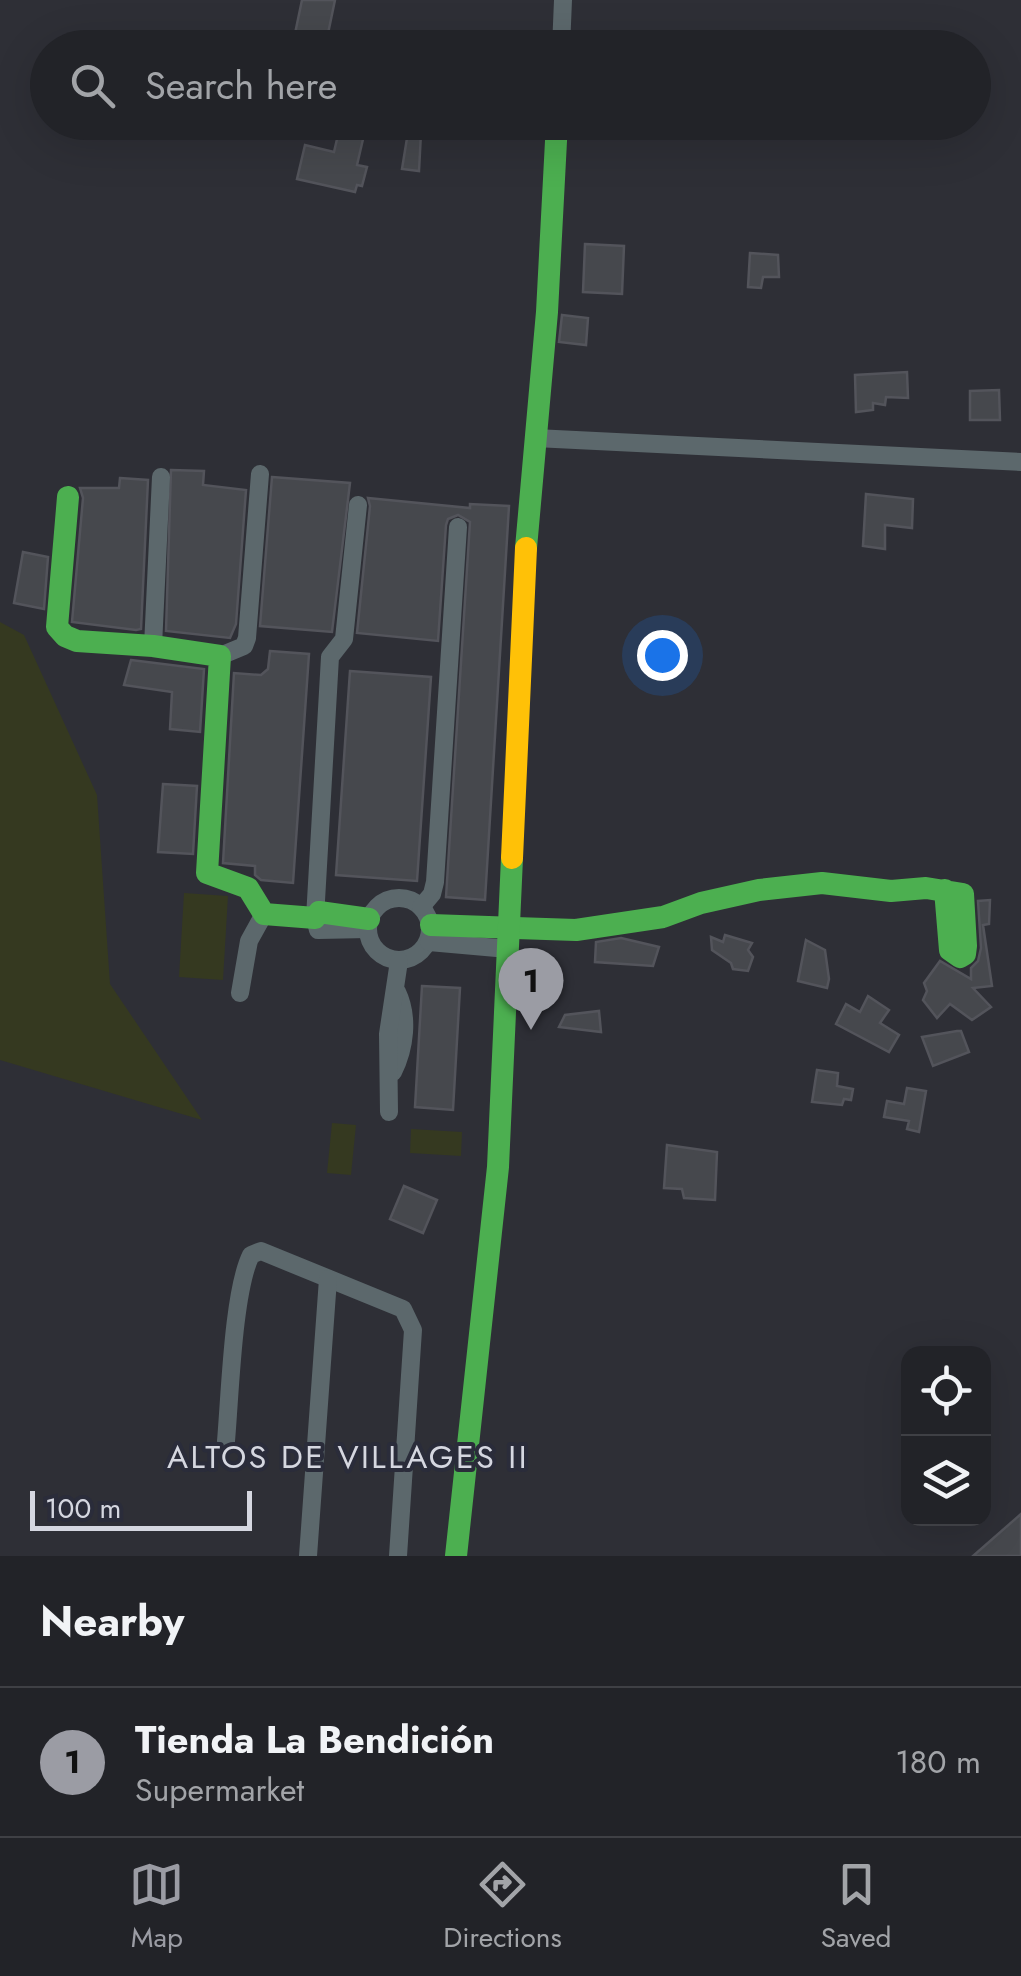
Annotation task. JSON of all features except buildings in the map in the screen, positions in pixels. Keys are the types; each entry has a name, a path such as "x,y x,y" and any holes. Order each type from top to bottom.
{"street":[{"path":"562,30 563,0"},
{"path":"456,1556 498,1167 528,516 547,312 556,140"},
{"path":"535,438 1021,462"},
{"path":"68,497 58,627 65,636 76,641 153,646 220,656 244,646 247,638 260,474"},
{"path":"153,646 161,476"},
{"path":"315,918 330,658 344,639 358,506"},
{"path":"458,527 435,882 427,924 420,954 399,960 381,955 374,948 368,924 374,910 392,898 413,901 427,924 508,939 664,916 760,890 822,883 890,891 945,890"},
{"path":"220,656 205,867 212,877 248,888 264,914"},
{"path":"315,918 319,912 368,924"},
{"path":"264,914 315,918"},
{"path":"240,993 249,941 264,914"},
{"path":"388,1112 391,1077 400,1060 405,1025 404,1006 397,992 399,960"},
{"path":"226,1441 241,1294 251,1255 261,1251 403,1310 413,1330 398,1556"},
{"path":"308,1556 328,1279"}],"green space":[{"path":"0,622 24,635 97,795 110,984 202,1120 0,1060"},
{"path":"184,893 228,896 223,980 179,977"},
{"path":"332,1123 356,1125 351,1175 327,1173"},
{"path":"411,1129 462,1132 461,1156 410,1153"}],"traffic: fast":[{"path":"526,548 547,312 556,140"},
{"path":"68,497 57,627 65,636 77,641 220,656 207,873 248,888 264,914 315,918 319,912 369,919"},
{"path":"456,1556 498,1167 512,858"},
{"path":"431,925 576,930 663,917 701,903 759,890 822,883 891,891 926,888 963,894 966,946 960,957 950,950 945,890"}],"traffic: slow":[{"path":"512,858 526,548"}],"place":[{"name":"Tienda La Bendición","path":"531,1030"}],"district":[{"name":"ALTOS DE VILLAGES II","path":"348,1457"}]}
